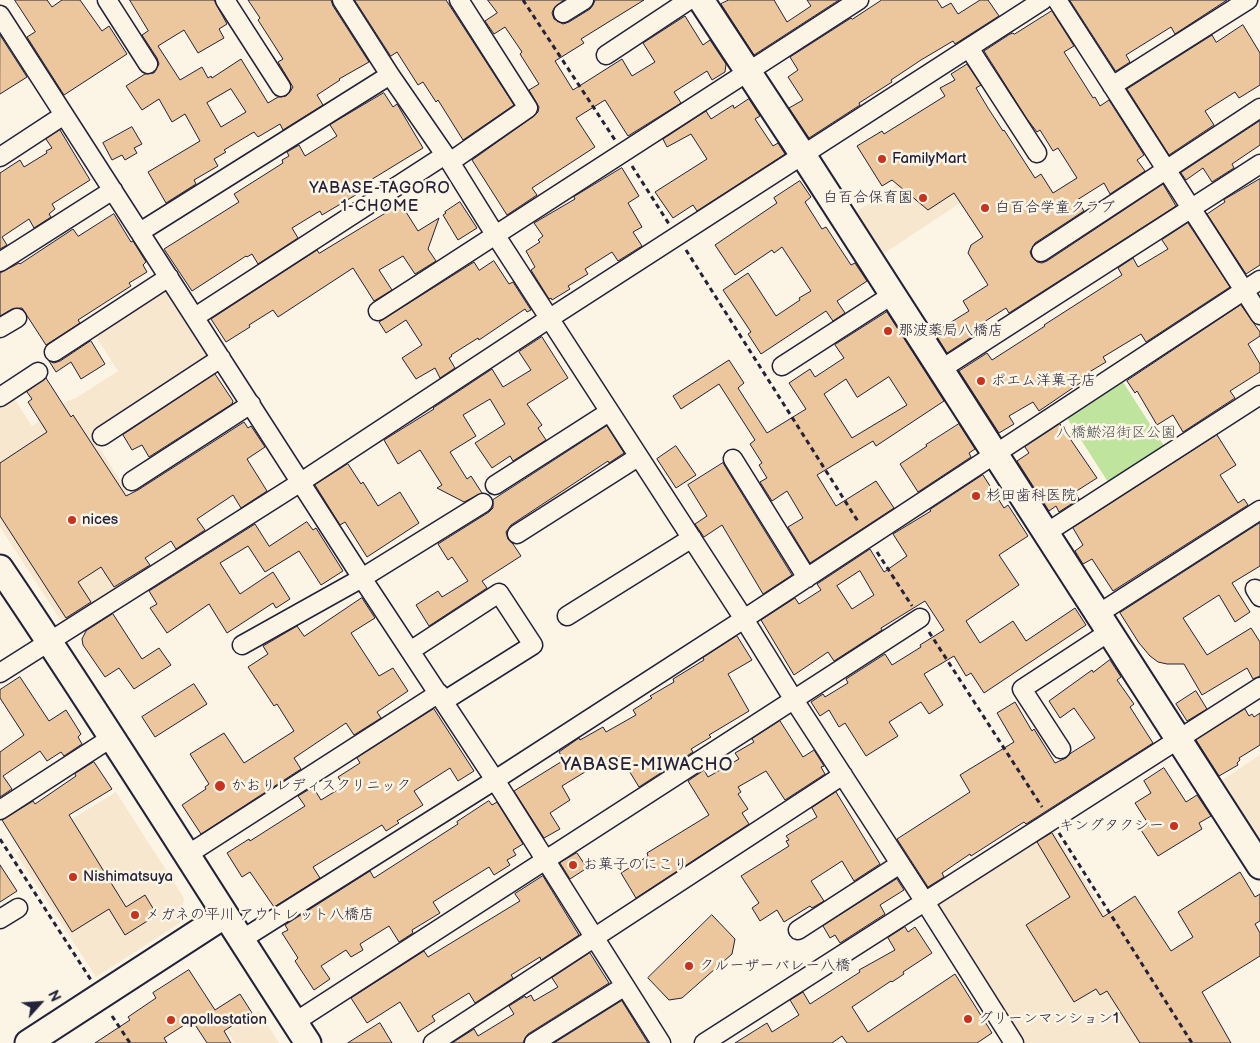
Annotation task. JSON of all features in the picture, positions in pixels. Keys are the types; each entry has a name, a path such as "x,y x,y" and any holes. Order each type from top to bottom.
{"street":[{"path":"107,0 148,64"},
{"path":"226,0 281,86"},
{"path":"342,0 390,75 448,158 496,236 744,619 1014,1043"},
{"path":"195,318 528,108 459,0"},
{"path":"563,13 584,0"},
{"path":"606,55 689,0"},
{"path":"701,0 803,155 1260,866"},
{"path":"378,311 859,0"},
{"path":"0,673 301,482 550,318 1043,0"},
{"path":"1057,0 1260,315"},
{"path":"1112,86 1248,0"},
{"path":"0,15 362,578 495,780 661,1043"},
{"path":"969,48 1037,153"},
{"path":"140,232 390,75"},
{"path":"1041,252 1260,108"},
{"path":"0,156 64,115"},
{"path":"940,370 1260,164"},
{"path":"0,262 113,190"},
{"path":"54,352 169,277"},
{"path":"240,940 495,780 744,619 1260,280"},
{"path":"782,366 892,295"},
{"path":"0,328 17,318"},
{"path":"102,436 221,358"},
{"path":"0,396 38,372"},
{"path":"1046,533 1260,395"},
{"path":"132,481 251,404"},
{"path":"495,485 609,412"},
{"path":"517,534 638,457"},
{"path":"733,459 807,578"},
{"path":"242,646 362,578 483,503"},
{"path":"1061,749 1022,689 1103,623 1260,510"},
{"path":"566,616 692,538"},
{"path":"0,568 308,1043"},
{"path":"187,856 441,697 533,645 499,594 410,650"},
{"path":"295,1022 920,618"},
{"path":"704,1043 1177,739 1260,688"},
{"path":"0,810 111,738"},
{"path":"433,1043 843,775"},
{"path":"798,930 900,864"},
{"path":"0,919 18,908"},
{"path":"28,1043 226,915"},
{"path":"534,1043 625,986"}],"path":[{"path":"523,0 678,237 868,538 1052,821 1192,1043"},
{"path":"0,839 94,985"},
{"path":"112,1016 130,1043"}],"shaded area":[{"name":"白百合保育園","path":"964,140 992,182 880,256 853,214"},
{"path":"168,284 216,358 93,437 147,524 116,545 139,581 65,627 0,527 0,404 12,395 32,426 68,401 76,398 118,371 93,332"},
{"path":"1260,755 1260,852 1216,784"},
{"path":"116,792 184,898 180,923 96,977 16,853"},
{"path":"1052,829 1188,1043 1021,1043 932,908"},
{"path":"259,1011 279,1043 235,1043 227,1031"}],"green space":[{"name":"八橋鯲沼街区公園","path":"1123,382 1166,449 1110,485 1067,418"}],"building":[{"path":"15,0 47,0 52,7 62,0 80,0 102,31 109,26 127,54 64,95 27,37 35,32"},
{"path":"130,0 214,0 227,24 219,29 224,38 198,53 184,30 158,46 180,80 202,67 208,78 211,76 212,78 241,59 268,103 278,97 286,96 293,87 278,62 283,59 258,20 260,18 248,0 331,0 369,62 339,79 317,95 323,105 283,130 280,124 258,137 254,132 224,150 226,152 214,159 218,166 194,180 196,184 166,203 148,172 200,141 185,114 172,122 159,99 142,110 126,86 145,74 154,73 159,64 142,35 148,31","holes":["231,89 246,112 221,127 207,103"]},
{"path":"355,0 446,0 514,105 463,140 438,100 436,102 423,82 418,85 397,52 391,56"},
{"path":"488,0 564,0 554,8 552,13 554,19 563,24 590,9 595,0 644,0 581,39 584,43 555,61 573,90 622,59 632,76 655,62 643,43 685,16 703,45 710,40 726,64 725,72 712,80 707,71 674,92 681,103 628,136 605,100 576,118 595,147 532,188 537,195 507,215 472,160 538,112 539,107 529,90 539,84 520,54 522,52 505,27 494,34 485,21 497,13"},
{"path":"729,0 774,0 787,22 811,6 807,0 839,0 754,55 721,4"},
{"path":"882,0 937,0 942,8 951,3 958,14 980,0 988,0 999,16 955,44 953,41 921,60 891,80 892,82 859,103 860,105 809,138 789,108 803,100 788,77 798,70 790,57"},
{"path":"1070,0 1227,0 1175,34 1171,27 1126,55 1130,62 1116,71"},
{"path":"1052,11 1074,46 1064,52 1100,106 1109,100 1144,155 1137,160 1145,171 1110,194 1104,183 1077,200 1084,211 1035,243 1030,252 1032,257 1037,262 1047,261 1163,184 1176,206 1009,313 1006,308 976,327 979,332 947,353 931,327 936,323 940,329 969,311 963,301 988,285 968,253 971,245 983,237 954,193 928,210 892,180 882,186 857,146 882,131 884,134 945,96 940,88 955,80 951,74 967,64 981,85 976,88 1035,178 1041,174 1053,193 1077,178 1058,148 1053,151 1040,130 1037,132 1027,119 984,51"},
{"path":"1243,25 1260,53 1260,85 1239,98 1235,92 1205,111 1214,125 1169,155 1127,89 1212,35 1216,42"},
{"path":"0,35 27,77 0,94"},
{"path":"384,93 393,107 397,104 423,148 356,189 359,193 322,215 320,211 292,228 298,238 258,264 252,254 246,256 192,291 164,249 239,202 234,194 283,163 282,160 289,156 287,152 299,145 305,156 337,136 330,125"},
{"path":"749,99 760,116 755,119 773,146 778,143 785,154 697,211 693,205 673,218 655,192 707,159 691,134 667,147 663,139 706,111 711,119 733,105 734,108"},
{"path":"1260,121 1260,145 1232,164 1234,168 1212,182 1203,168 1186,180 1181,173"},
{"path":"132,127 142,144 134,148 137,153 125,160 122,155 112,160 103,143"},
{"path":"60,130 90,180 52,204 55,209 49,214 51,217 34,228 29,219 2,237 7,245 0,249 0,173 20,160 24,167 47,153 46,151 52,148 46,139"},
{"path":"622,168 639,196 628,203 642,227 633,232 642,246 618,261 612,252 585,269 588,274 568,286 570,289 552,300 551,298 549,299 531,270 535,267 526,251 540,242 538,240 543,236 534,223"},
{"path":"1260,179 1260,265 1246,274 1207,214 1225,202 1224,200"},
{"path":"800,181 811,197 805,202 822,229 826,227 851,265 855,263 867,281 837,301 845,313 833,321 826,311 761,354 748,334 751,332 723,290 748,273 776,316 811,291 782,247 774,253 772,250 735,275 715,245 777,203 774,198"},
{"path":"460,202 477,228 458,240 443,215"},
{"path":"401,204 418,231 439,218 428,249 436,261 415,274 403,256 379,270 392,290 374,301 353,268 278,317 273,310 226,342 211,319 317,250 319,253"},
{"path":"114,214 146,262 143,265 147,272 129,283 131,286 78,320 80,323 46,345 22,308 12,309 0,316 0,273 20,264 73,229 78,236"},
{"path":"1188,223 1230,287 1146,342 1141,334 1103,357 1106,362 1081,377 1083,381 1039,411 1033,402 1009,416 1014,424 999,433 959,371 987,353 992,360 1045,326 1122,275 1118,268 1133,258 1138,267 1168,249 1162,240"},
{"path":"494,261 509,284 513,282 531,310 527,312 525,309 479,340 478,338 451,355 449,358 455,368 440,378 435,368 416,379 402,358 422,345 406,320 386,333 379,322 474,262 479,270"},
{"path":"1241,305 1260,332 1260,336 1248,344 1260,364 1260,372 1230,391 1235,398 1183,432 1173,415 1157,425 1137,391 1135,393 1127,381"},
{"path":"887,312 944,401 876,446 873,441 817,475 836,506 876,481 894,508 810,563 788,527 803,518 787,491 772,501 760,482 767,478 759,465 762,463 750,444 755,440 719,384 681,409 673,396 729,360 744,383 738,388 767,433 806,409 789,383 810,369 815,377 844,358 835,345","holes":["889,377 907,405 852,438 824,394 846,379 857,397"]},
{"path":"542,337 568,378 527,404 542,425 538,428 546,440 513,461 510,456 492,468 475,443 505,424 490,399 463,415 476,436 450,452 467,479 471,476 482,493 464,502 437,488 442,485 420,450 398,464 384,440 434,409 492,369 503,387 531,370 519,352"},
{"path":"91,341 105,364 81,379 71,362 56,372 49,361 54,363 60,361"},
{"path":"215,374 233,401 232,404 149,457 142,445 132,450 123,435"},
{"path":"46,378 71,417 73,415 126,496 244,422 248,428 251,426 265,447 247,459 267,491 241,508 233,495 197,519 205,530 176,549 171,541 145,558 150,565 114,587 101,567 78,582 91,602 66,618 0,516 0,463 47,432 28,402 32,399 27,392"},
{"path":"959,424 975,449 969,453 971,457 918,492 900,464"},
{"path":"1060,424 1097,478 1075,492 1079,499 1059,512 1056,506 1049,511 1017,461 1029,453 1025,447"},
{"path":"607,426 624,453 609,463 608,461 511,525 506,532 508,539 521,556 482,581 487,588 429,626 416,605 438,591 442,597 468,581 452,557 448,560 438,544 489,512 493,508 493,500"},
{"path":"1217,435 1236,465 1220,475 1238,503 1244,499 1248,505 1113,591 1092,559 1083,564 1075,551 1083,545 1073,528"},
{"path":"676,446 696,475 676,488 657,459"},
{"path":"723,463 792,575 763,594 722,525 704,537 695,524 707,516 688,485"},
{"path":"348,464 361,484 363,482 378,506 400,492 419,523 367,557 345,522 340,525 315,485"},
{"path":"983,475 1004,508 1008,505 1028,536 999,555 1019,585 966,621 980,643 1013,621 1026,641 1075,608 1086,625 984,693 971,673 966,676 954,656 924,674 943,705 929,714 921,702 889,722 898,736 866,756 845,723 839,727 829,710 820,716 811,702 823,694 825,697 848,683 846,679 885,654 892,665 944,630 925,601 881,628 882,630 834,661 828,652 794,675 761,620 795,598 799,604 821,590 817,584 870,549 884,572 907,556 893,534","holes":["860,571 874,595 852,609 837,586"]},
{"path":"307,522 313,530 316,528 343,571 321,585 299,551 265,572 248,546 220,563 240,594 273,572 290,599 276,608 273,603 227,633 209,604 167,633 150,608 157,604 149,591 255,524 269,546"},
{"path":"1260,523 1260,566 1232,583 1250,612 1235,622 1219,595 1183,618 1207,655 1251,628 1260,642 1260,676 1253,679 1247,668 1202,695 1184,664 1158,662 1150,656 1139,643 1120,613"},
{"path":"362,598 375,618 351,633 379,676 393,668 408,691 377,712 381,718 354,735 346,723 294,758 301,769 201,834 182,805 206,789 205,787 209,784 190,754 224,733 244,763 294,731 277,704 274,706 248,667 268,654 263,646 297,626 304,636"},
{"path":"113,614 142,659 159,648 171,665 134,689 119,668 105,677 83,645 82,639 86,631"},
{"path":"737,636 752,660 728,674 749,711 709,735 711,737 691,749 693,752 639,787 620,756 605,765 603,761 562,786 570,800 550,813 560,829 544,838 514,791 564,760 559,752 579,738 580,740 603,727 606,732 636,715 633,710 652,698 650,696 674,682 673,679 704,660 703,658"},
{"path":"1110,660 1121,677 1117,680 1134,704 1130,707 1153,743 1026,824 1024,822 971,856 970,854 942,873 944,877 928,887 897,839 970,792 960,775 1014,742 997,713 1015,702 1032,731 1034,729 1055,763 1066,758 1095,738 1074,708 1060,718 1049,701 1092,670 1093,672"},
{"path":"20,677 49,721 66,710 81,734 78,737 82,744 64,756 61,752 47,761 40,751 3,776 12,789 0,797 0,752 24,735 0,698 0,690"},
{"path":"194,684 207,704 155,737 142,717"},
{"path":"1196,691 1207,709 1187,721 1176,704"},
{"path":"434,709 474,771 458,781 450,768 414,791 423,805 397,821 399,823 386,831 382,825 313,867 320,878 274,907 250,872 242,877 227,853 249,839 250,841 305,806 298,796 313,787 321,800 344,786 338,777 360,763 357,758"},
{"path":"1245,709 1249,716 1252,714 1254,717 1260,713 1260,745 1239,758 1238,765 1219,776 1196,740"},
{"path":"780,721 803,757 814,750 824,766 821,767 825,774 785,800 766,771 738,787 741,792 738,794 748,809 742,813 749,824 636,898 621,873 648,856 647,853 709,815 688,781 704,770 708,777 739,759 735,753 754,742 752,739"},
{"path":"94,762 112,789 69,815 126,907 145,895 157,915 125,935 109,909 72,932 2,820 33,801 35,804"},
{"path":"1164,768 1186,802 1197,795 1211,816 1199,823 1202,829 1158,856 1141,830 1149,825 1135,803 1151,793 1144,781"},
{"path":"836,792 880,864 854,881 842,861 811,881 824,901 812,908 810,906 784,922 777,910 760,921 752,908 759,903 741,876 789,846 786,841 789,840 786,836 817,817 812,808"},
{"path":"489,801 492,805 497,802 523,844 513,850 516,855 507,860 510,865 494,875 489,867 433,902 440,913 412,930 413,933 399,942 389,926 360,944 363,950 351,957 346,950 321,966 330,979 314,990 295,961 298,958 282,933 288,930 285,925 370,871 374,878 458,824 457,822"},
{"path":"1052,833 1103,917 1135,896 1171,951 1193,937 1178,912 1240,872 1255,897 1260,894 1260,921 1255,924 1260,933 1260,956 1202,992 1231,1043 1140,1043 1107,991 1100,995 1096,989 1074,1002 1026,925 1070,897 1037,842"},
{"name":"お菓子のにこり","path":"577,853 587,868 570,879 560,863"},
{"path":"0,865 17,891 0,902"},
{"path":"543,876 579,935 541,960 540,957 511,975 513,978 475,1003 469,993 432,1016 435,1021 418,1032 400,1002 367,1023 351,998 424,951 428,957 520,901 515,894"},
{"path":"897,879 904,890 880,905 885,914 840,943 835,935 830,938 823,926"},
{"name":"クルーザーバレー八橋","path":"712,915 735,939 732,954 682,998 669,1000 648,978"},
{"path":"905,927 908,932 915,927 932,953 903,972 904,974 852,1007 868,1032 955,974 992,1033 977,1043 847,1043 842,1036 832,1043 735,1043 767,1023 772,1032 799,1015 790,1000 803,992 810,1004 860,972 859,970 895,950 888,938"},
{"path":"590,953 609,983 528,1034 523,1043 452,1043 474,1029 478,1036 514,1014 509,1006 525,996 526,998 531,995 534,1001 558,987 552,978"},
{"path":"189,970 215,1010 240,994 252,1013 224,1031 231,1043 207,1043 192,1020 164,1038 167,1043 95,1043 130,1020 128,1017 156,998 153,993"},
{"path":"621,1001 648,1043 554,1043"},
{"path":"380,1023 392,1043 348,1043"}],"place":[{"name":"FamilyMart","path":"882,159"},
{"name":"白百合保育園","path":"923,198"},
{"name":"白百合学童クラブ","path":"985,208"},
{"name":"那波薬局八橋店","path":"888,331"},
{"name":"ポエム洋菓子店","path":"981,381"},
{"name":"杉田歯科医院","path":"976,496"},
{"name":"nices","path":"72,520"},
{"name":"かおりレディスクリニック","path":"220,786"},
{"name":"キングタクシー","path":"1174,826"},
{"name":"お菓子のにこり","path":"573,865"},
{"name":"Nishimatsuya","path":"73,877"},
{"name":"メガネの平川 アウトレット八橋店","path":"135,915"},
{"name":"クルーザーバレー八橋","path":"689,966"},
{"name":"グリーンマンション1","path":"968,1019"},
{"name":"apollostation","path":"171,1020"}],"district":[{"name":"YABASE-TAGORO 1-CHOME","path":"380,198"},
{"name":"YABASE-MIWACHO","path":"647,765"}]}
